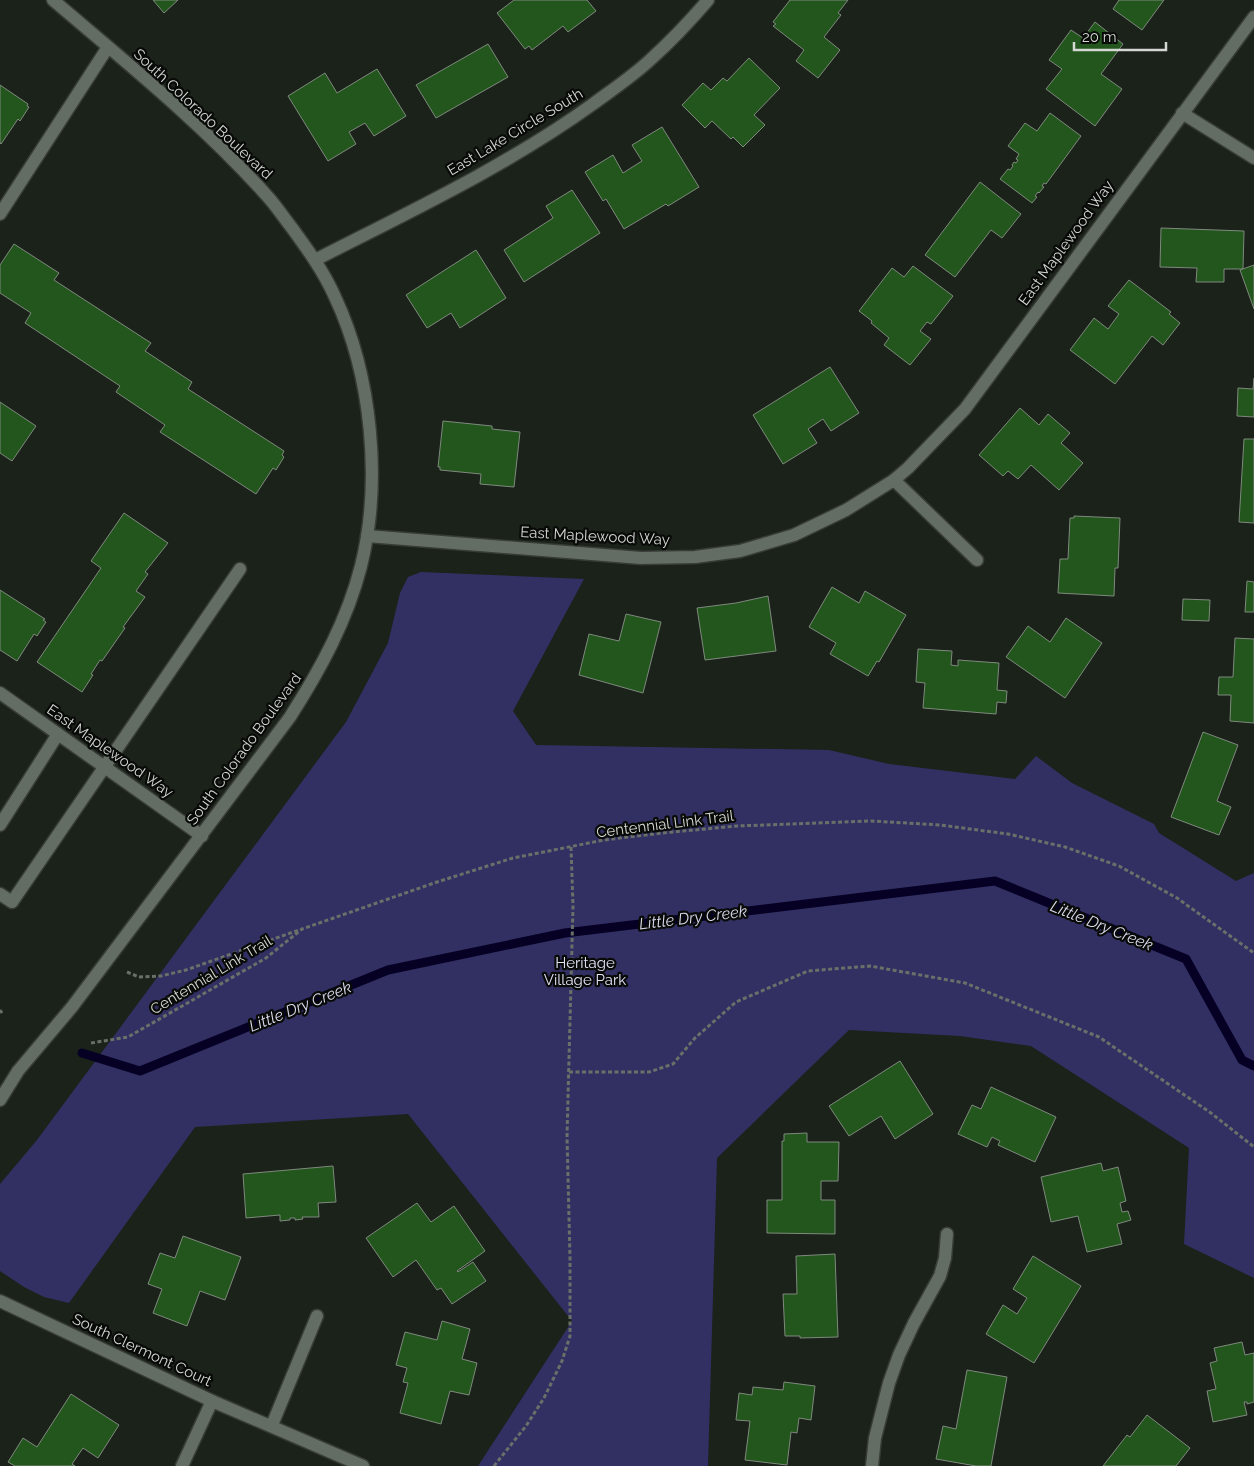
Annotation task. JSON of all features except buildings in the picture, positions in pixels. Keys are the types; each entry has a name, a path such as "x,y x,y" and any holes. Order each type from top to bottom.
{"street":[{"name":"South Colorado Boulevard","path":"0,1100 18,1071 106,963 290,718 316,676 337,635 351,597 367,536 370,500 371,456 368,416 360,370 349,331 335,296 315,260 269,198 183,113 53,0"},
{"name":"East Lake Circle South","path":"315,260 513,156 564,125 613,90 649,61 687,24 708,0"},
{"name":"East Maplewood Way","path":"367,536 641,558 695,557 740,550 794,534 846,510 894,480 965,409 1254,17"},
{"path":"0,214 108,47"},
{"path":"1182,113 1254,158"},
{"path":"894,480 977,560"},
{"path":"0,894 12,902 240,569"},
{"name":"East Maplewood Way","path":"0,693 202,836"},
{"path":"0,825 58,734"},
{"path":"872,1466 875,1438 889,1383 899,1355 914,1323 940,1276 945,1258 947,1234"},
{"name":"South Clermont Court","path":"0,1301 212,1401 272,1425 363,1466"},
{"path":"272,1425 317,1316"},
{"path":"182,1466 212,1401"}],"path":[{"name":"Centennial Link Trail","path":"92,1043 128,1037 266,958 302,929 428,885 513,858 604,840 737,826 871,821 940,825 1008,834 1064,847 1119,866 1177,898 1254,954"},
{"path":"494,1466 526,1426 544,1398 562,1361 570,1336 567,1136 573,906 571,848"},
{"path":"106,963 139,977 161,976 186,970 302,929"},
{"path":"569,1072 649,1072 673,1064 696,1038 736,1002 808,971 870,966 965,983 1099,1037 1211,1113 1254,1147"}],"green space":[{"name":"Heritage Village Park","path":"421,572 584,579 513,711 536,745 829,750 889,764 1015,779 1036,756 1072,783 1154,824 1159,833 1236,881 1254,873 1254,1278 1184,1244 1189,1148 1031,1046 960,1036 849,1030 717,1158 708,1466 478,1466 572,1321 408,1114 195,1127 69,1303 44,1297 24,1287 0,1271 0,1184 37,1140 346,722 388,643 400,593 408,577"}],"waterway":[{"name":"Little Dry Creek","path":"82,1053 140,1071 388,970 565,933 995,881 1186,959 1242,1060 1254,1066"}]}
